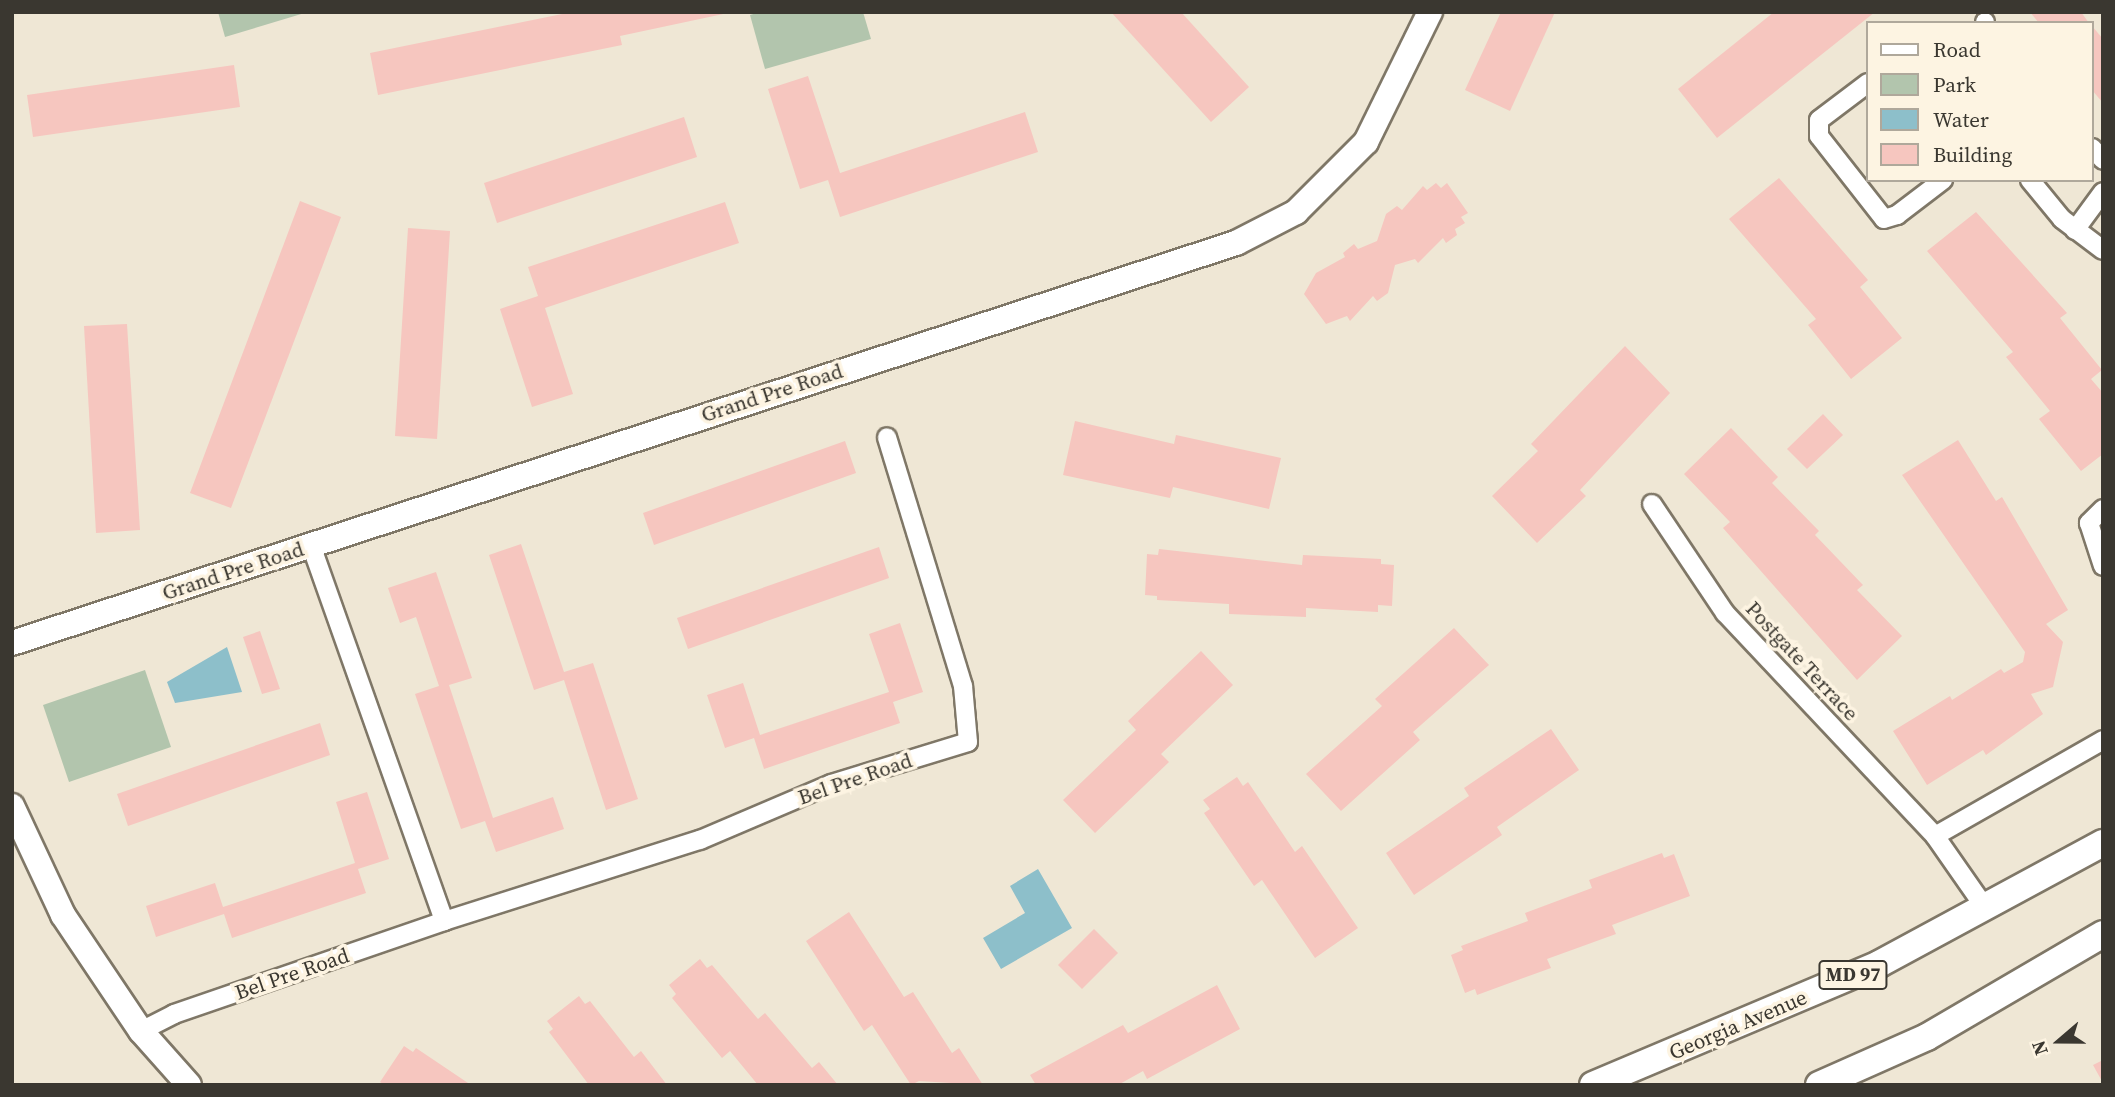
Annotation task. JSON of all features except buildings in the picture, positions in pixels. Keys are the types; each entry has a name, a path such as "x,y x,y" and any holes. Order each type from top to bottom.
{"main road":[{"name":"Georgia Avenue","path":"1594,1085 1879,964 1986,909 2103,843"},
{"path":"1819,1085 1927,1037 2103,934"}],"street":[{"name":"Grand Pre Road","path":"12,643 1236,243 1296,212 1366,142 1430,12"},
{"path":"1867,84 1819,120 1819,136 1884,219 1939,182"},
{"path":"2032,182 2076,230 2103,250"},
{"path":"2076,230 2103,192"},
{"name":"Bel Pre Road","path":"141,1031 174,1014 444,922 700,840 831,784 968,742 963,686 887,437"},
{"name":"Postgate Terrace","path":"1652,504 1755,648 1935,836 1986,909"},
{"path":"2103,509 2089,523 2103,566"},
{"path":"311,545 444,922"},
{"path":"1935,836 2103,740"},
{"path":"12,806 63,915 141,1031 189,1085"}],"green space":[{"path":"218,12 308,12 225,37"},
{"path":"760,12 863,12 871,39 765,69 750,15"},
{"path":"145,670 171,747 69,782 43,705"}],"water":[{"path":"227,647 242,692 175,703 167,682"},
{"path":"1038,869 1072,928 1001,969 983,938 1025,913 1010,886"}]}
